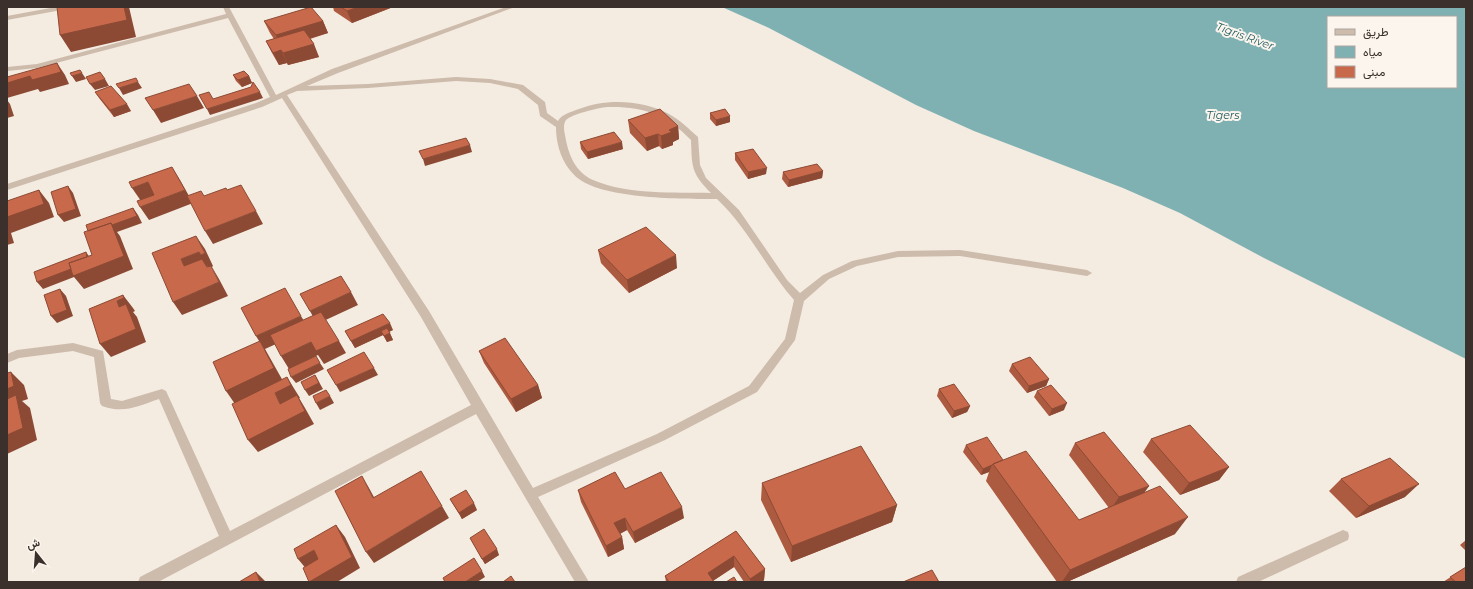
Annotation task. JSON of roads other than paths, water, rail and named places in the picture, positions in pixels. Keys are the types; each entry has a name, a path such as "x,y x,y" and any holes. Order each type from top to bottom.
{"street":[{"path":"7,18 67,7"},
{"path":"226,7 279,96 425,314 478,407 582,582"},
{"path":"7,187 259,105 335,71 512,7"},
{"path":"7,68 36,66 230,15"},
{"path":"295,89 368,86 456,79 490,81 520,87 542,104 543,114 560,126"},
{"path":"717,196 657,194 595,184 578,173 566,159 560,126 564,118 583,109 602,104 628,105 662,113 680,124 695,139 696,165 702,179 717,196 736,212 784,282 800,299"},
{"path":"530,495 661,437 753,389 790,340 800,299 826,277 855,263 898,254 960,254 1087,273"},
{"path":"7,358 17,354 73,347 99,354 106,403 122,406 162,394 227,539"},
{"path":"145,582 478,407"},
{"path":"1243,582 1343,536"}],"water":[{"name":"Tigers","path":"722,7 1466,7 1466,359 1264,258 1180,213 1123,188 974,131 916,105 769,28"}],"water label":[{"name":"Tigris River","path":"1245,36"}]}
